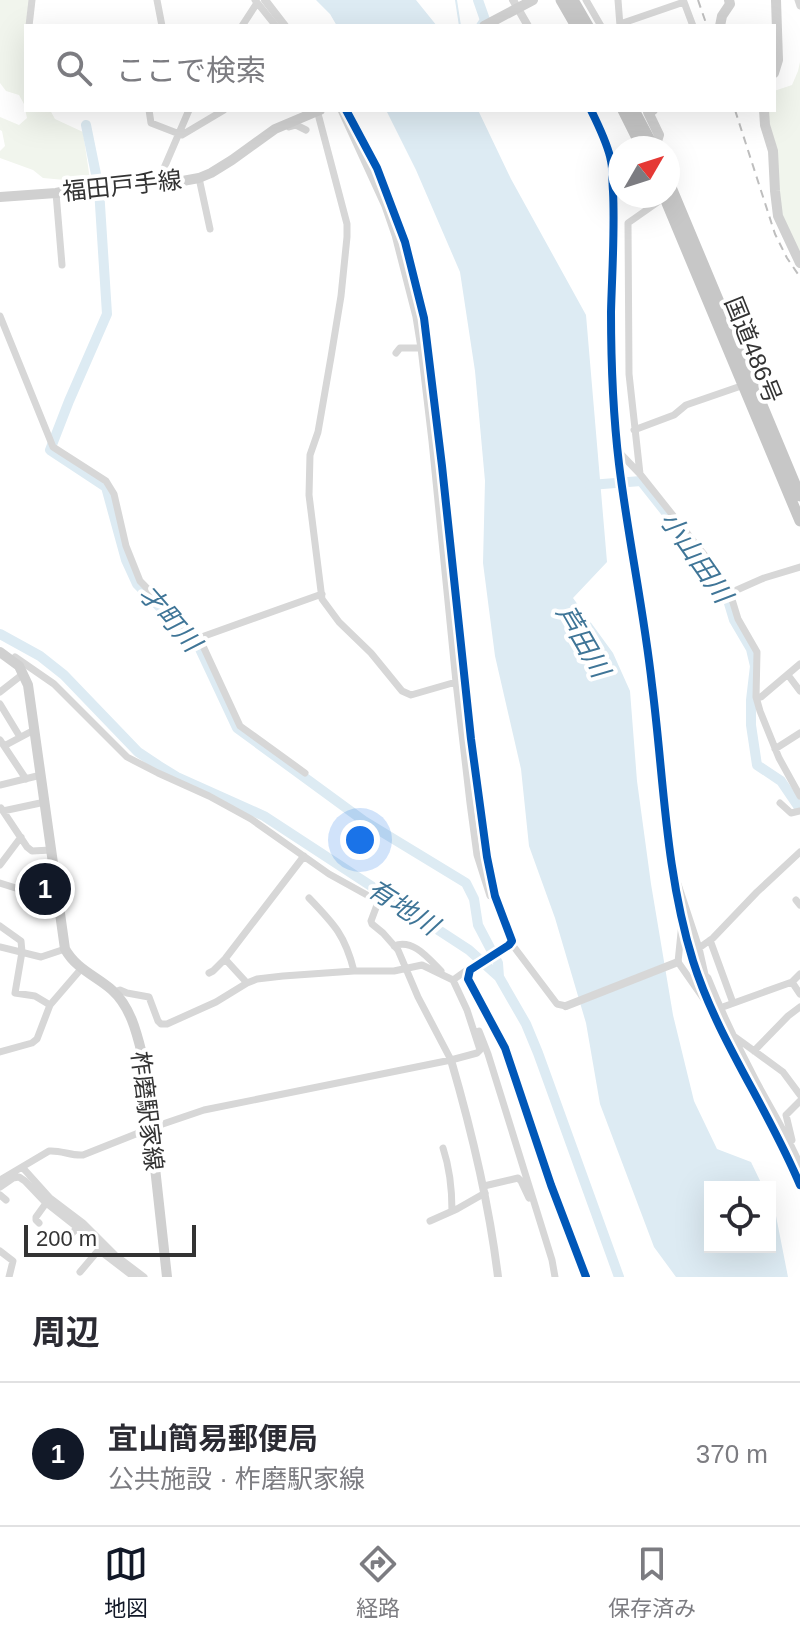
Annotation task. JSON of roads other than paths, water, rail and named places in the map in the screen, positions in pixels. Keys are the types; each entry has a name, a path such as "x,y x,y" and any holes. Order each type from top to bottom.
{"highway":[{"path":"561,0 575,24"},
{"path":"573,0 587,24"},
{"path":"624,112 641,136"},
{"path":"635,112 644,136"},
{"name":"国道486号","path":"670,208 800,521"},
{"name":"国道486号","path":"680,208 800,496"}],"main road":[{"path":"487,24 513,7 533,0"},
{"path":"720,24 729,0"},
{"path":"776,0 776,66"},
{"name":"福田戸手線","path":"1,195 56,193 99,185 177,182 199,178 281,126 313,112"},
{"path":"649,112 658,136"},
{"path":"764,112 773,151 778,216 800,263"},
{"path":"1,652 19,666 28,685 65,949"},
{"name":"柞磨駅家線","path":"65,949 81,969 114,992 124,1003 136,1032 143,1058 167,1277"}],"street":[{"path":"29,24 32,0"},
{"path":"157,0 162,24"},
{"path":"586,0 600,24"},
{"path":"618,0 620,24"},
{"path":"798,0 800,6"},
{"path":"243,24 259,1"},
{"path":"259,1 275,24"},
{"path":"259,1 283,24"},
{"path":"637,23 671,3 684,2 692,24"},
{"path":"513,7 526,24"},
{"path":"149,112 151,123 182,135 221,112"},
{"path":"158,182 188,112"},
{"path":"319,112 347,224 341,296 318,432 310,455 309,495 322,594 327,609 371,653 402,691 411,695 456,682"},
{"path":"345,112 377,168 405,242 424,318 487,857 495,896 511,943 557,1004 566,1006 678,962"},
{"path":"345,112 390,220 416,317 477,855 490,896 495,896"},
{"path":"592,112 611,160 614,216 612,340 618,451 653,686 672,874 694,962 729,1047 786,1150 800,1182"},
{"path":"281,126 283,129 296,125 306,130"},
{"path":"199,178 210,229"},
{"path":"56,193 62,265"},
{"path":"640,474 629,374 628,223 649,208"},
{"path":"416,317 420,302"},
{"path":"0,316 53,447 106,481 114,494 126,546 140,581 203,646 240,726 305,773"},
{"path":"396,353 400,348 421,348"},
{"path":"634,430 674,415 686,405 744,385"},
{"path":"618,451 722,577 738,619 757,652 756,697 775,749 800,796"},
{"path":"730,593 800,567"},
{"path":"196,639 322,594"},
{"path":"1,652 9,653 54,684 127,757 251,819 329,874 376,900 372,924 394,946 451,1060 475,1142 494,1238 498,1277"},
{"path":"756,697 761,697 800,664"},
{"path":"0,692 23,674"},
{"path":"788,675 800,691"},
{"path":"0,704 20,737"},
{"path":"26,779 2,743 34,730"},
{"path":"775,749 800,733"},
{"path":"0,784 41,775"},
{"path":"45,802 2,809 27,847 32,851 51,850"},
{"path":"780,803 791,813 800,811"},
{"path":"0,865 21,837"},
{"path":"699,948 800,852"},
{"path":"209,973 225,959 304,856"},
{"path":"672,874 675,875 699,948 714,1007 732,1033 792,1145 798,1161 800,1182"},
{"path":"0,883 60,902"},
{"path":"309,898 342,935 354,971"},
{"path":"682,921 678,962 706,1004 714,1007 733,1003 792,982 800,974"},
{"path":"0,926 21,941 15,993 35,996 50,1005"},
{"path":"710,940 733,1003"},
{"path":"394,946 401,943 412,945 442,975"},
{"path":"453,980 511,943"},
{"path":"0,947 41,957 65,949"},
{"path":"225,959 247,983"},
{"path":"0,1180 49,1151 83,1155 204,1110 451,1060 480,1050 453,980 422,965 394,971 283,976 247,983 216,1002 167,1024 158,1021 149,997 120,990 114,992"},
{"path":"0,1052 37,1039 50,1005 81,969"},
{"path":"470,970 468,979 505,1048 586,1277"},
{"path":"792,982 800,994"},
{"path":"754,1051 800,1007"},
{"path":"467,1010 473,1016 488,1054 555,1277"},
{"path":"732,1033 783,1072 799,1091"},
{"path":"792,1145 786,1115 800,1101"},
{"path":"443,1148 452,1186 452,1211"},
{"path":"23,1168 48,1200"},
{"path":"0,1187 13,1178 19,1177 25,1181 80,1225 134,1277"},
{"path":"430,1221 484,1190 518,1178 535,1206"},
{"path":"39,1223 36,1217 48,1200"},
{"path":"64,1240 80,1225"},
{"path":"80,1272 102,1247"},
{"path":"102,1247 144,1277"},
{"path":"0,1251 13,1261 9,1277"}],"water":[{"path":"316,0 416,0 435,24 336,24"},
{"name":"芦田川","path":"387,112 479,112 511,179 586,315 607,562 573,598 613,653 630,691 637,781 651,884 673,1015 694,1101 717,1149 751,1162 760,1181 704,1181 704,1253 776,1253 776,1216 788,1277 676,1277 654,1247 600,1104 586,1023 555,918 529,846 521,769 495,656 483,563 485,481 475,371 460,272"}],"waterway":[{"path":"456,0 460,24"},
{"path":"478,0 485,20 482,24"},
{"name":"才町川","path":"86,125 99,189 107,314 50,450 106,487 126,560 137,584 199,647 237,728 364,821 466,883 474,899 478,925 498,963 499,977"},
{"name":"小山田川","path":"590,485 641,481 718,578 734,620 751,649 755,666 751,725 757,765 781,781 800,809"},
{"name":"有地川","path":"0,634 40,656 64,675 138,752 177,777 264,816 469,950 499,977 526,1024 538,1053 619,1277"}],"railway":[{"path":"698,0 706,24"},
{"path":"736,112 775,234 800,277"}],"place":[{"name":"宜山簡易郵便局","path":"45,889"}]}
